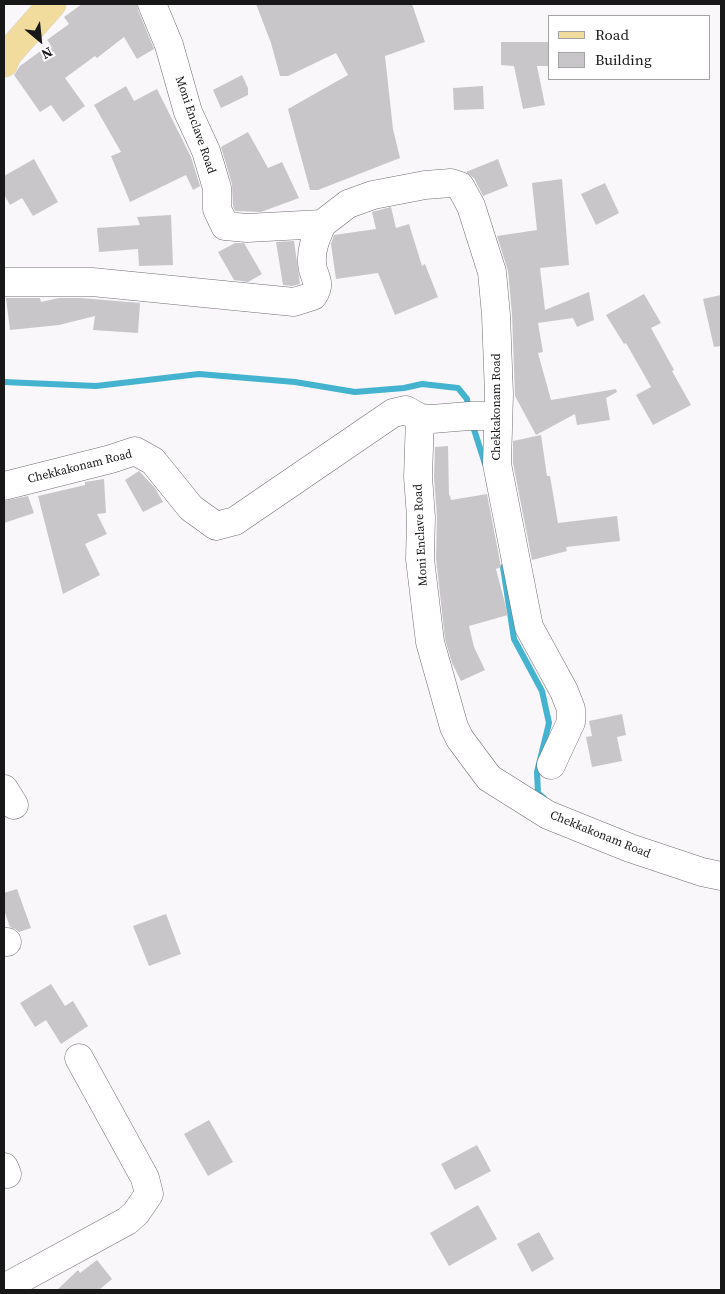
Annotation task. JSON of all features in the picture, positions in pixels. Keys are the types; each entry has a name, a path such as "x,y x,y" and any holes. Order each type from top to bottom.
{"main road":[{"path":"5,57 52,4"}],"street":[{"name":"Moni Enclave Road","path":"152,4 169,45 188,112 206,150 216,188 217,210 224,226 247,228 322,224"},
{"name":"Chekkakonam Road","path":"322,224 348,204 373,195 425,186 452,183 460,186 470,206 492,272 496,315 497,464 529,627 564,691 571,709 571,722 551,766"},
{"path":"4,282 92,282 294,302 313,296 316,291 318,284 311,264 314,242 322,224"},
{"name":"Chekkakonam Road","path":"4,486 135,451 153,461 191,508 216,526 235,521 243,516 380,421 406,410 420,418"},
{"path":"420,418 498,416"},
{"name":"Moni Enclave Road","path":"420,418 418,477 421,517 420,559 430,642 454,726"},
{"name":"Chekkakonam Road","path":"454,726 460,739 489,778 548,815 630,848 702,872 721,876"},
{"path":"4,1288 127,1221 136,1213 148,1194 145,1178 79,1058"}],"building":[{"path":"82,4 137,4 154,49 137,59 124,37 97,58 95,56 65,78 85,106 63,122 51,105 40,112 14,75 20,66 50,44 47,40 69,24 64,17"},
{"path":"256,4 412,4 425,42 385,56 393,129 400,158 318,190 310,190 288,109 348,75 336,53 288,76 280,76 271,43"},
{"path":"501,42 548,42 548,66 537,66 545,105 523,109 514,66 501,65"},
{"path":"242,75 248,88 248,95 221,108 213,90"},
{"path":"126,86 134,101 157,89 191,157 200,186 193,190 186,175 130,202 111,156 121,152 94,105"},
{"path":"483,86 484,109 454,110 453,88"},
{"path":"248,132 268,168 282,162 299,198 261,212 235,211 232,184 221,147"},
{"path":"34,159 58,202 33,216 22,198 10,205 4,194 4,176"},
{"path":"498,159 508,186 483,196 474,178 466,172"},
{"path":"562,179 569,265 540,268 545,310 589,292 594,320 577,327 573,318 538,323 543,352 538,353 551,400 616,389 617,392 606,398 610,420 577,425 575,414 536,435 515,396 512,314 508,271 497,236 537,230 532,183"},
{"path":"605,183 619,213 596,225 581,194"},
{"path":"391,207 396,228 409,224 422,266 425,264 438,297 395,315 378,273 336,279 331,244 334,235 376,229 372,212"},
{"path":"171,215 173,265 139,266 138,249 99,252 97,228 140,225 137,217"},
{"path":"294,241 300,284 292,286 283,285 276,242"},
{"path":"235,243 244,243 262,274 248,282 234,280 218,252"},
{"path":"644,294 661,323 651,328 691,405 653,425 636,395 651,387 626,343 624,344 606,315"},
{"path":"721,295 721,346 714,347 703,299"},
{"path":"6,298 40,298 41,302 59,298 81,298 140,303 138,333 93,330 95,316 59,325 10,330"},
{"path":"541,435 547,476 550,476 558,523 617,516 620,541 566,547 567,551 532,560 513,463 513,441"},
{"path":"448,446 449,496 451,500 487,494 501,567 496,569 508,615 469,626 474,647 485,670 461,681 452,663 445,639 436,558 435,447"},
{"path":"139,471 155,488 163,502 143,512 125,480"},
{"path":"104,479 106,513 97,514 107,534 85,544 100,575 63,594 38,496 85,485 85,482"},
{"path":"28,496 34,513 4,523 4,501"},
{"path":"622,714 626,735 617,737 622,761 592,767 586,737 592,736 589,721"},
{"path":"17,889 31,928 19,932 10,927 4,910 4,893"},
{"path":"166,914 181,954 149,966 133,926"},
{"path":"51,984 65,1006 73,1001 88,1026 61,1044 46,1020 35,1027 20,1003"},
{"path":"209,1120 233,1162 208,1176 184,1134"},
{"path":"477,1145 491,1171 455,1190 441,1164"},
{"path":"478,1205 497,1239 449,1266 430,1233"},
{"path":"539,1232 554,1259 532,1272 517,1244"},
{"path":"97,1260 112,1279 99,1290 57,1290 78,1270 80,1273"}],"waterway":[{"path":"4,382 96,386 199,374 295,382 355,392 404,388 422,384 458,388 467,399 468,409"},
{"path":"472,423 485,464"},
{"path":"503,567 514,639 542,691 549,723 537,772 538,793 544,798"}]}
